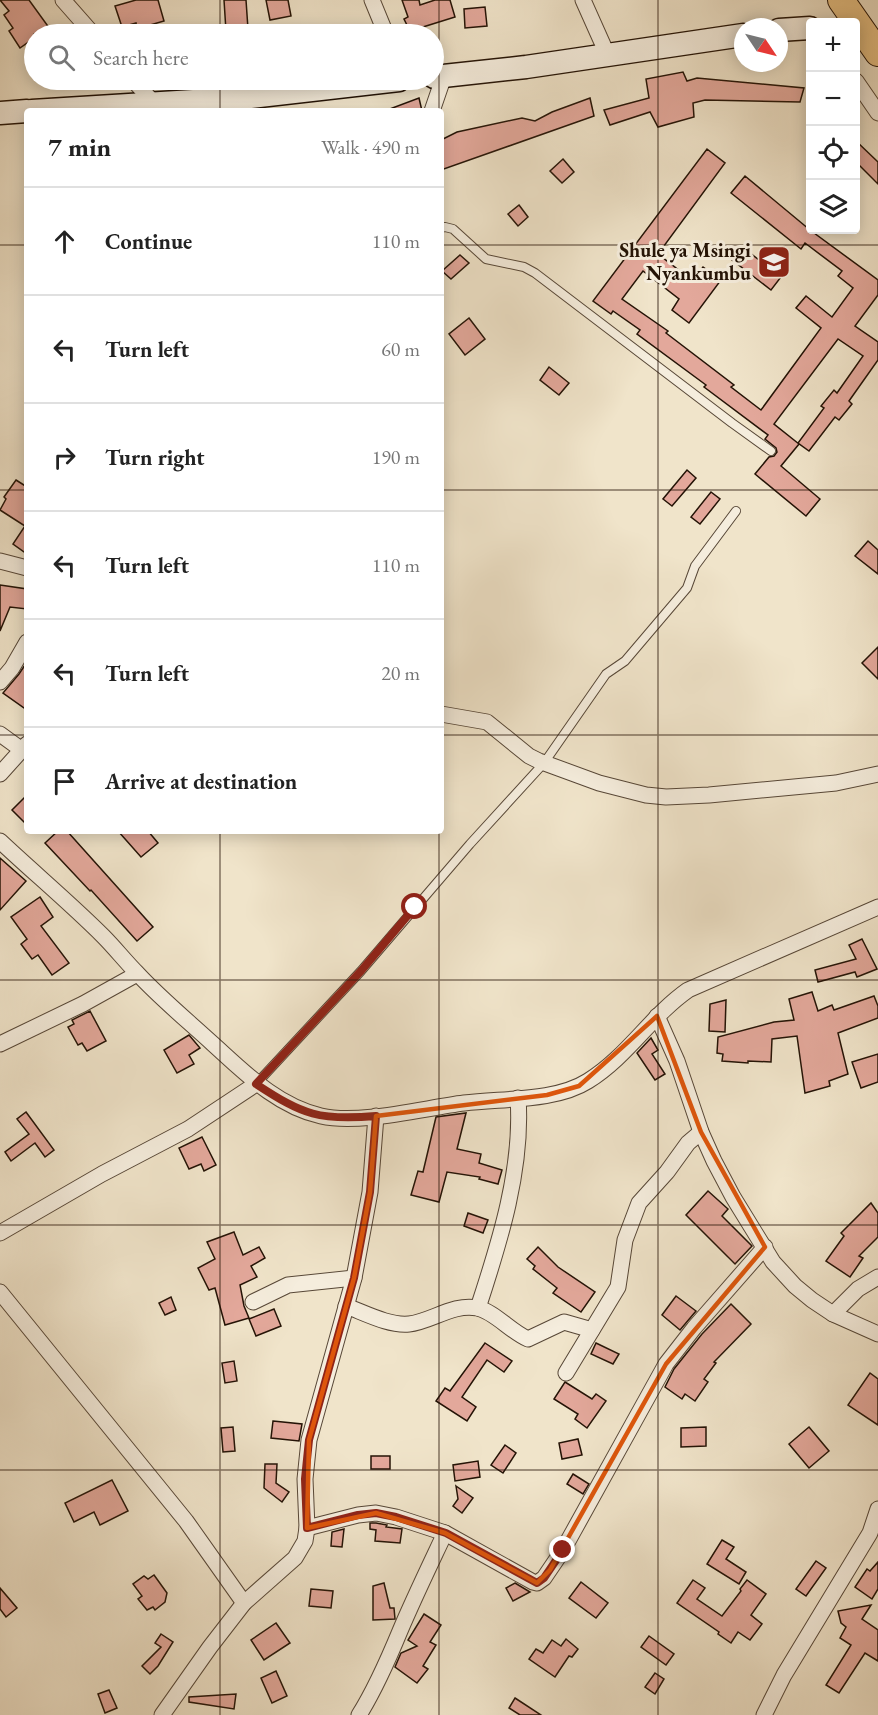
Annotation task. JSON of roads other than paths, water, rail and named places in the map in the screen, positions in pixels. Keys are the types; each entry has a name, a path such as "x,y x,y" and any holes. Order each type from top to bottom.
{"highway":[{"path":"841,0 865,29 878,53"}],"main road":[{"path":"788,29 806,28"},
{"path":"444,76 608,56 734,36"},
{"path":"84,108 242,98 312,90"},
{"path":"0,113 24,111"}],"street":[{"path":"63,0 84,24"},
{"path":"372,0 382,24"},
{"path":"584,0 608,56"},
{"path":"860,88 878,113"},
{"path":"142,90 154,104"},
{"path":"433,108 436,90"},
{"path":"0,561 24,567"},
{"path":"0,682 12,668 24,647"},
{"path":"444,715 487,722 529,756 544,763 600,783 645,795 666,797 709,795 836,783 878,774"},
{"path":"0,734 24,747 0,774"},
{"path":"0,842 102,935 137,974 256,1084 280,1100 314,1114 342,1119 487,1100 547,1095 579,1086 589,1081 632,1043 672,1001 688,990 878,907"},
{"path":"0,1044 83,1004 137,974"},
{"path":"657,1016 677,1060 700,1132 733,1197 773,1262 795,1286 812,1300 833,1314 878,1334"},
{"path":"0,1233 102,1174 188,1129 256,1084"},
{"path":"478,1308 496,1252 511,1186 520,1124 518,1098"},
{"path":"162,1715 244,1604 301,1551 307,1528 305,1479 309,1440 354,1278 370,1192 376,1116"},
{"path":"566,1373 614,1296 620,1281 625,1240 639,1203 667,1172 688,1143 700,1132"},
{"path":"307,1528 349,1517 376,1513 416,1522 446,1533 533,1582 541,1582 579,1523 666,1364 694,1328 765,1247"},
{"path":"833,1314 858,1289 878,1277"},
{"path":"253,1302 288,1285 354,1278"},
{"path":"0,1292 186,1521 244,1604"},
{"path":"346,1306 386,1321 407,1324 455,1310 478,1308 528,1340 564,1322 591,1330"},
{"path":"764,1715 784,1675 874,1538 878,1509"},
{"path":"359,1715 385,1669 400,1630 446,1533"}],"lane":[{"path":"444,227 453,230 486,259 524,267 535,273 771,451"},
{"path":"256,1084 361,971 470,844 544,763 606,674 625,661 687,588 695,566 736,511"}],"place":[{"name":"Shule ya Msingi Nyankumbu","path":"774,262"}]}
